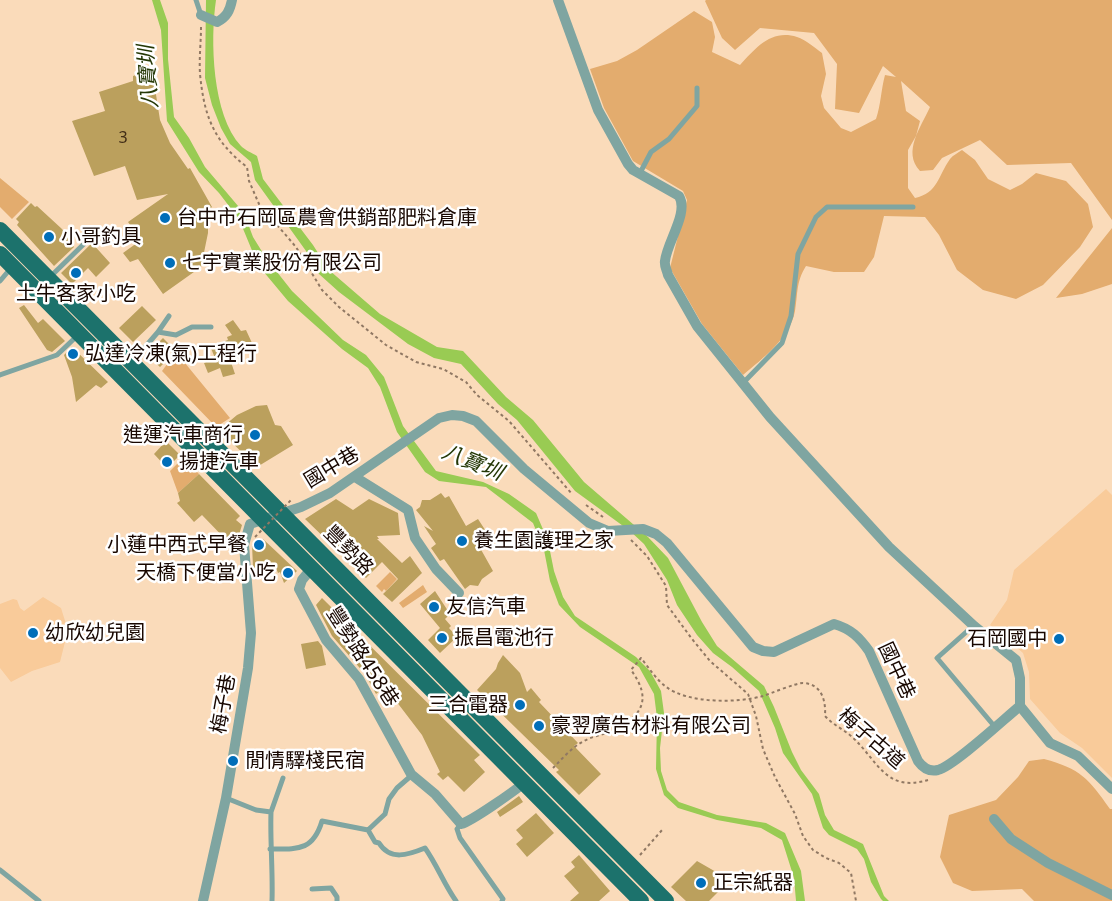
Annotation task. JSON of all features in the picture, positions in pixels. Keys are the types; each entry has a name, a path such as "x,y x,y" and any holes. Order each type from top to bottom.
{"main road":[{"name":"豐勢路","path":"0,230 79,334 641,901"},
{"name":"豐勢路","path":"0,254 12,267 42,284 132,362 287,507 544,777 666,901"}],"street":[{"path":"201,15 217,22 222,20 228,14 232,0"},
{"path":"558,0 598,110 628,164 633,170 679,196 682,201 680,215 665,261 668,275 698,326 770,417 889,547 974,626 1016,660 1020,678 1020,706 1050,743 1078,756 1112,789"},
{"name":"國中巷","path":"262,519 287,507 301,507 330,493 439,418 452,415 463,416 476,421 524,469 589,523 608,531 643,529 656,534 667,543 753,646 763,651 774,652 834,624 848,628 859,637 869,651 918,761 923,768 929,771 938,770"},
{"path":"355,477 408,510 415,538 436,569 459,593"},
{"name":"梅子巷","path":"203,901 226,798 248,668 251,633 244,545 250,524 262,519"},
{"name":"豐勢路458巷","path":"311,569 302,580 298,592 326,640 359,679 412,775 435,794 461,824"},
{"path":"938,770 947,766 1020,706"},
{"path":"461,824 468,822 524,783"},
{"path":"994,819 1011,839 1038,857 1112,895"}],"lane":[{"path":"196,0 201,15"},
{"path":"640,173 651,152 669,139 697,106 697,88"},
{"path":"743,383 782,343 790,316 798,255 816,217 827,207 913,207"},
{"path":"42,284 91,237"},
{"path":"0,281 12,267"},
{"path":"132,362 169,316"},
{"path":"158,332 176,335 192,327 211,327"},
{"path":"0,375 57,356 79,334"},
{"path":"974,626 937,658 995,728"},
{"path":"368,830 385,814 389,799 397,788 412,775"},
{"path":"272,901 273,876 270,849 272,812 283,778"},
{"path":"226,798 256,810 272,812"},
{"path":"270,849 296,849 308,846 318,832 322,821 368,830 384,851 393,854 402,856 425,848 456,901"},
{"path":"461,824 457,829 460,838 503,900"},
{"path":"0,870 39,901"},
{"path":"312,889 331,888 337,901"}],"path":[{"path":"255,537 287,507"},
{"name":"梅子古道","path":"544,777 571,750 585,740 610,732 635,718 642,705 641,690 631,670 641,658 667,687 681,695 730,701 750,700 800,683 811,685 822,694 825,716 834,726 851,736 885,774 900,783 914,784 929,780 938,770"},
{"path":"638,857 663,830"}],"shaded area":[{"name":"八寶圳","path":"152,0 160,0 168,23 168,59 174,117 205,167 244,213 253,237 266,258 292,291 343,340 366,355 384,377 403,426 436,471 483,482 509,494 536,513 548,541 554,571 563,597 575,616 636,657 650,671 661,691 664,713 660,748 661,771 667,790 679,802 717,815 766,823 785,833 801,871 805,901 796,901 794,878 782,840 761,828 717,820 678,808 664,795 656,769 657,718 654,694 639,667 580,627 559,605 550,581 544,550 533,523 486,487 439,481 425,472 397,432 380,387 368,368 342,349 288,301 258,265 239,219 199,172 167,121 161,30"},
{"name":"八寶圳","path":"206,0 216,0 213,35 215,76 224,116 231,132 241,146 257,156 263,179 329,270 380,314 437,347 463,351 506,397 533,420 584,482 648,537 668,558 717,646 764,686 801,770 819,794 825,815 834,830 863,844 884,896 889,901 881,899 871,882 864,859 857,849 829,835 823,828 812,794 783,753 759,691 713,653 697,635 677,605 667,580 644,544 575,491 517,420 498,404 461,364 434,358 408,344 319,274 306,251 255,180 251,162 230,144 221,128 205,78"},
{"path":"706,0 1112,0 1112,220 1071,163 1007,165 980,140 942,158 933,170 920,171 915,164 913,148 918,131 930,107 901,81 906,111 920,121 916,136 908,150 908,188 915,198 923,196 933,188 950,159 962,150 975,160 988,179 1010,190 1036,173 1066,181 1088,204 1093,227 1080,247 1043,285 1016,299 983,290 957,270 939,235 925,217 884,216 874,257 864,272 834,272 806,266 799,283 795,311 788,330 775,347 743,375 702,324 670,268 687,200 683,191 633,161 604,108 590,69 617,61 637,50 694,11 712,22 715,37 712,52 740,65 765,42 779,36 788,35 800,38 822,53 826,74 821,96 824,108 841,128 851,132 876,119 885,75 896,77 883,66 859,113 835,109 837,64 814,33 760,28 735,50 722,38"},
{"path":"0,178 29,202 12,219 0,207"},
{"path":"1112,228 1112,284 1082,294 1056,298"},
{"path":"176,352 230,418 216,427 162,371"},
{"path":"183,458 199,474 178,493 170,471"},
{"name":"石岡國中","path":"1106,489 1112,495 1112,778 1082,748 1060,733 1030,699 1029,672 1023,653 990,625 1007,600 1014,570"},
{"path":"390,572 397,579 386,591 384,589 382,592 376,586"},
{"path":"423,585 427,592 403,608 399,603"},
{"name":"幼欣幼兒園","path":"43,597 61,608 66,624 65,642 60,662 32,671 11,682 0,668 0,604 13,599 17,600 24,611"},
{"path":"1044,759 1067,767 1083,776 1112,809 1112,901 1034,901 1022,889 972,891 953,883 940,857 949,815 996,800 1018,777 1029,761"}],"building":[{"path":"152,69 160,120 170,143 188,169 190,168 212,207 208,210 208,233 201,267 163,294 138,259 130,262 123,253 141,240 128,222 168,194 137,200 125,166 94,176 72,121 105,111 99,92 133,81 133,76"},
{"path":"31,203 62,229 74,247 54,266 17,225 19,222 16,219"},
{"path":"92,243 110,263 96,277 88,268 72,284 61,273"},
{"path":"24,305 38,323 43,319 65,341 52,352 47,350 19,308"},
{"path":"142,306 156,320 133,342 119,328"},
{"path":"233,320 241,331 246,330 252,343 228,353 235,374 223,377 220,368 208,373 204,363 215,358 210,346 228,340 227,337 232,335 225,325"},
{"path":"163,338 170,345 161,354 167,360 160,367 145,356"},
{"path":"72,347 108,382 101,388 96,385 76,402 72,377 64,355"},
{"name":"進運汽車商行","path":"267,405 275,425 281,426 293,445 257,467 219,430 237,415 256,406"},
{"name":"揚捷汽車","path":"166,441 180,455 167,468 154,454"},
{"path":"199,474 240,516 236,520 242,525 238,538 231,545 202,515 194,522 177,503 180,501 178,493"},
{"name":"養生園護理之家","path":"441,493 445,498 449,496 466,526 478,519 491,539 479,546 493,571 482,579 478,586 470,585 465,589 444,559 440,561 431,548 436,544 424,526 433,531 416,510 420,507 422,500 430,500"},
{"path":"336,499 353,510 369,499 398,513 400,535 377,536 379,539 377,539 402,563 410,556 422,573 392,602 383,594 398,579 382,562 366,578 305,519"},
{"path":"263,539 297,571 284,583 276,568 253,568 252,544"},
{"path":"435,591 450,614 445,619 457,637 440,653 428,640 440,628 420,604"},
{"path":"322,598 480,755 474,760 485,772 464,792 448,776 443,780 437,774 440,772 422,735 396,701 398,699 386,686 376,694 365,674 332,636 316,605"},
{"path":"318,641 322,646 326,665 306,669 301,644"},
{"path":"503,655 520,673 527,692 531,688 541,700 539,702 578,743 574,746 601,774 579,795 556,772 559,770 477,690 496,669"},
{"path":"519,796 523,802 500,817 497,812"},
{"path":"536,813 554,833 527,857 516,844 523,838 516,830"},
{"path":"579,855 610,891 599,901 570,901 579,893 564,876 575,867 571,862"},
{"name":"正宗紙器","path":"697,861 730,880 709,901 686,901 671,887"}],"place":[{"name":"台中市石岡區農會供銷部肥料倉庫","path":"165,218"},
{"name":"小哥釣具","path":"49,237"},
{"name":"七宇實業股份有限公司","path":"170,263"},
{"name":"土牛客家小吃","path":"76,273"},
{"name":"弘達冷凍(氣)工程行","path":"73,354"},
{"name":"進運汽車商行","path":"255,435"},
{"name":"揚捷汽車","path":"167,462"},
{"name":"養生園護理之家","path":"462,541"},
{"name":"小蓮中西式早餐","path":"259,545"},
{"name":"天橋下便當小吃","path":"288,573"},
{"name":"友信汽車","path":"434,607"},
{"name":"幼欣幼兒園","path":"33,633"},
{"name":"振昌電池行","path":"442,638"},
{"name":"石岡國中","path":"1059,639"},
{"name":"三合電器","path":"520,705"},
{"name":"豪翌廣告材料有限公司","path":"539,726"},
{"name":"閒情驛棧民宿","path":"233,761"},
{"name":"正宗紙器","path":"701,883"}]}
